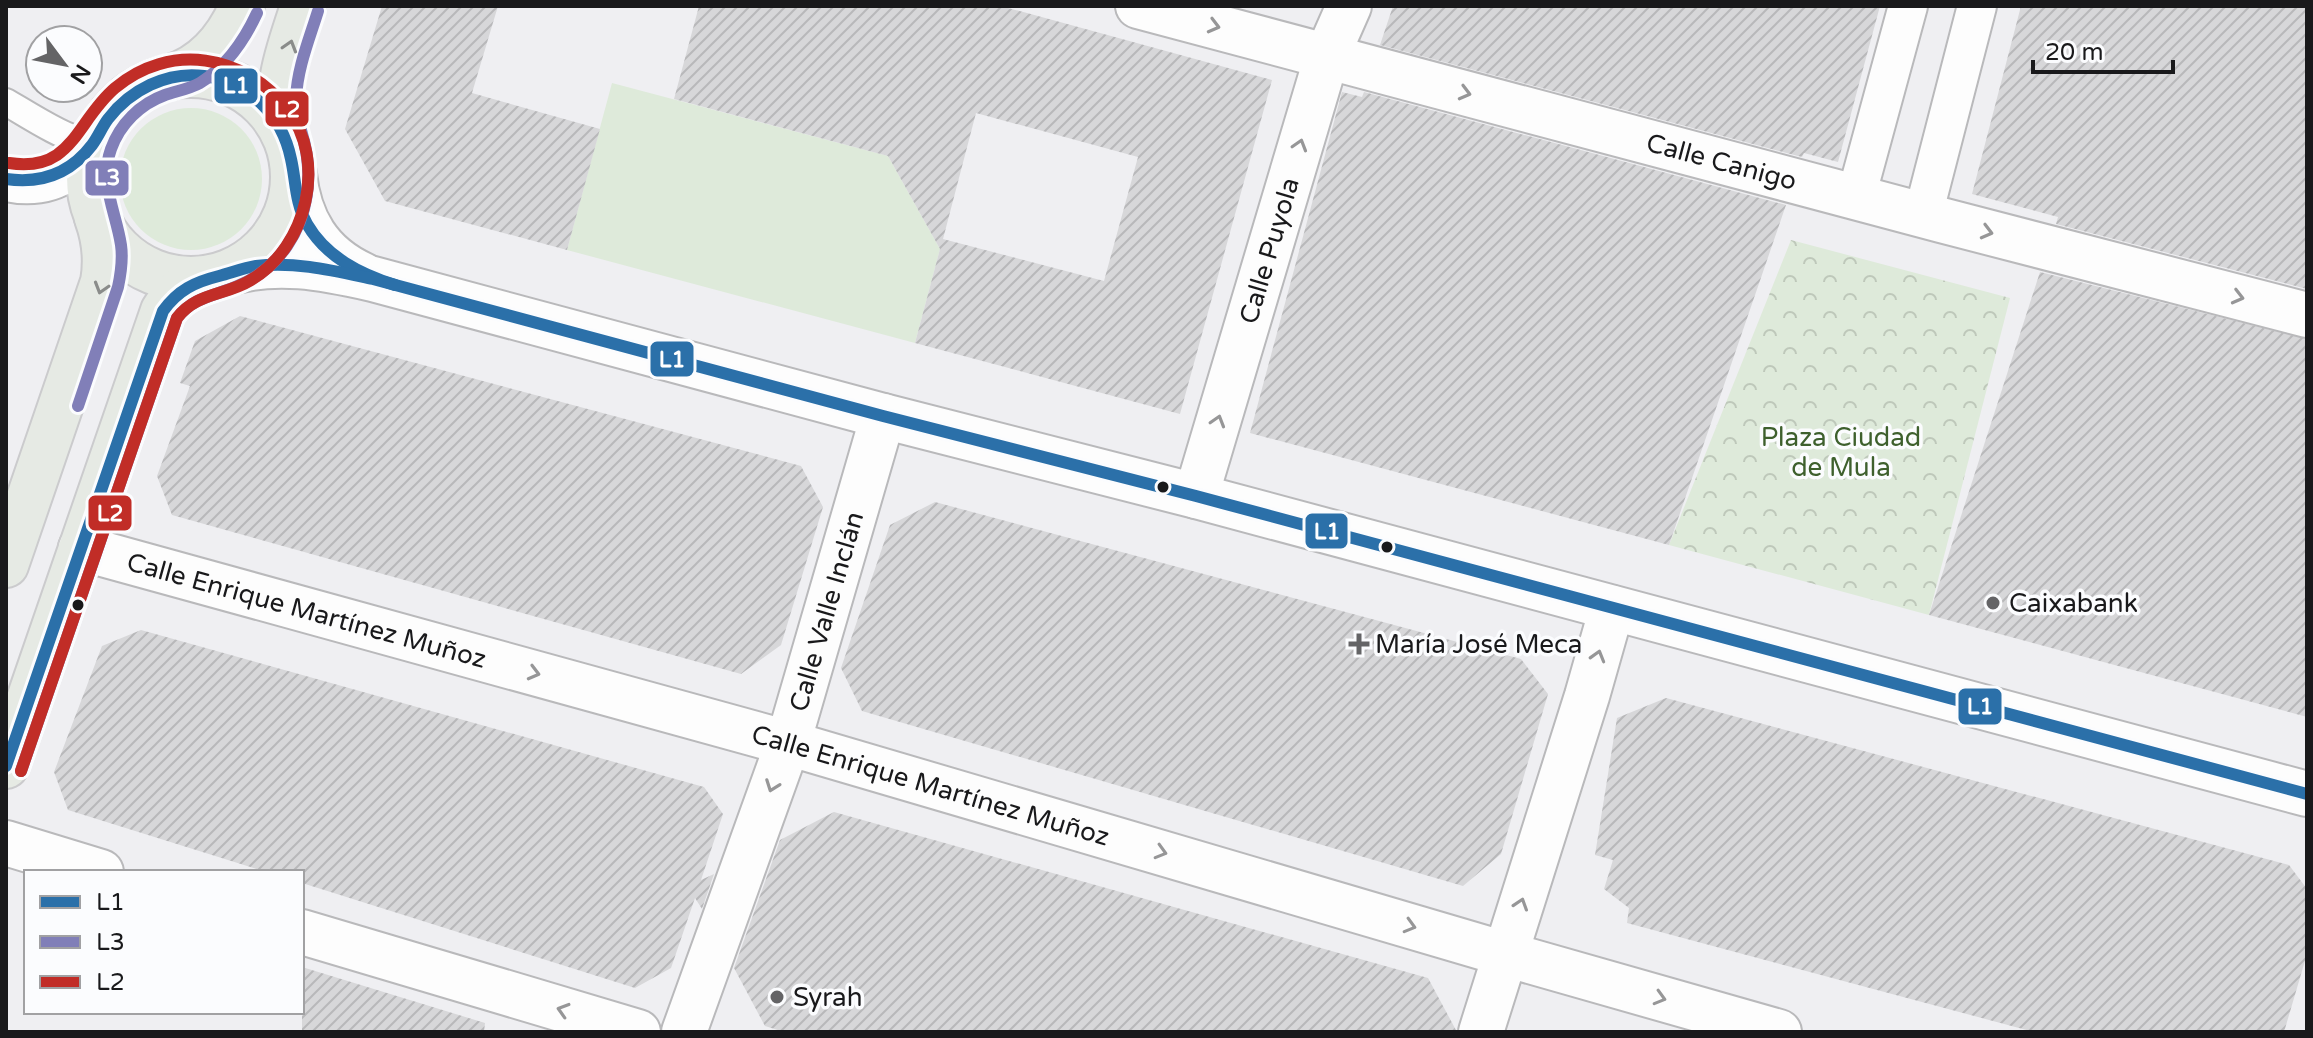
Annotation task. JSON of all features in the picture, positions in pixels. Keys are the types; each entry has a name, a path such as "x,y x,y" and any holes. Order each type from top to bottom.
{"main road":[{"path":"10,539 106,269 105,244 91,194 90,171 95,145 103,126 120,105 135,93 152,83 193,68 216,49 233,26 242,6"},
{"path":"6,766 163,311 178,291 242,266 257,255 280,227 288,210 291,158 280,111 282,72 303,6"},
{"path":"171,77 187,75 219,79 249,92 272,115 291,158"},
{"path":"95,212 106,233 134,262 151,271 189,280 217,276"}],"street":[{"name":"Calle Canigo","path":"1138,6 2307,315"},
{"name":"Calle Puyola","path":"1196,496 1327,56 1349,6"},
{"path":"1856,197 1908,6"},
{"path":"1923,215 1977,6"},
{"path":"6,179 36,182 57,176 80,158 103,126"},
{"path":"291,158 299,205 318,240 339,261 373,279"},
{"path":"217,276 257,266 296,265 373,279 2307,794"},
{"name":"Calle Valle Inclán","path":"684,1032 788,743 883,416"},
{"name":"Calle Enrique Martínez Muñoz","path":"81,548 788,743 1779,1032"},
{"path":"1481,1032 1612,608"},
{"path":"6,843 94,870"},
{"path":"304,933 638,1032"}],"lane":[{"path":"6,102 71,138 93,138 103,126"}],"green space":[{"path":"612,83 888,156 940,249 915,343 567,250"},
{"path":"191,108 218,114 241,129 256,152 262,179 256,206 241,229 218,244 191,250 164,244 141,229 126,206 120,179 126,152 141,129 164,114"},
{"name":"Plaza Ciudad de Mula","path":"1791,240 2010,298 1929,615 1669,545"}],"building":[{"path":"382,6 498,6 472,93 600,129 567,250 385,201 345,129"},
{"path":"699,6 1001,6 1272,80 1180,414 915,343 940,249 888,156 674,99","holes":["976,113 1138,157 1104,281 943,239"]},
{"path":"1393,6 1880,6 1838,162 1804,153 1802,157 1380,45"},
{"path":"2021,6 2307,6 2307,289 2056,224 2058,217 1972,194"},
{"path":"1342,92 1362,97 1364,92 1786,205 1669,545 1250,433"},
{"path":"2040,272 2307,339 2307,717 1929,615"},
{"path":"240,316 801,466 823,507 781,645 741,674 172,515 157,476 190,386 180,383 195,341"},
{"path":"935,502 1521,659 1548,694 1501,854 1463,886 862,711 841,668 890,525"},
{"path":"141,630 704,787 723,814 701,880 714,874 702,909 695,898 671,968 635,988 304,884 304,870 260,870 68,810 54,772 102,646"},
{"path":"1666,698 2289,865 2307,889 2307,954 2284,1032 2034,1032 1627,923 1629,908 1604,889 1613,860 1595,855 1617,718"},
{"path":"834,812 1428,978 1457,1032 784,1032 765,1026 734,968 780,840"},
{"path":"304,968 485,1023 484,1032 302,1032"}],"transit line":[{"name":"L3","path":"21,771 177,318 196,302 243,284 264,271 287,246 300,222 307,196 308,169 296,99 304,55 318,11"},
{"name":"L3","path":"78,406 121,271 121,245 107,174 115,140 125,123 139,109 165,95 196,85 218,69 240,43 257,13"},
{"name":"L2","path":"9,163 30,164 47,160 60,152 102,101 136,73 159,64 182,60 206,61 250,76 270,90 287,109 300,130 307,153 308,177 298,225 286,247 270,265 241,285 193,303 177,318 21,771"},
{"name":"L1","path":"6,179 31,180 64,170 83,155 108,119 127,99 150,85 190,75 220,79 249,93 280,128 287,143 300,208 315,236 345,263 395,285"},
{"name":"L1","path":"6,766 163,311 181,292 202,281 251,267 285,265 373,279 2307,794"}],"place":[{"name":"Caixabank","path":"1993,603"},
{"name":"María José Meca","path":"1359,644"},
{"name":"Syrah","path":"777,997"}]}
